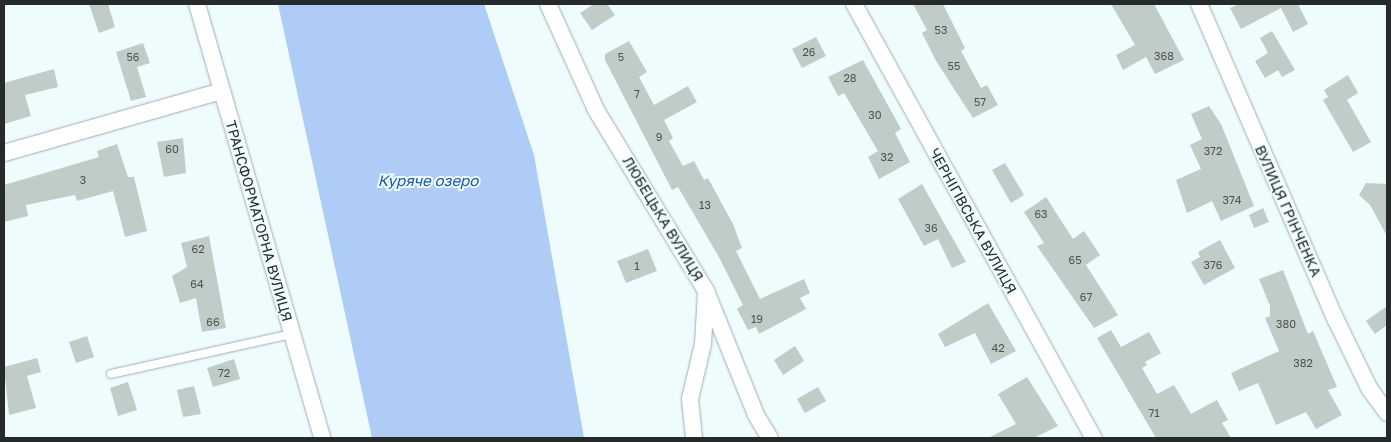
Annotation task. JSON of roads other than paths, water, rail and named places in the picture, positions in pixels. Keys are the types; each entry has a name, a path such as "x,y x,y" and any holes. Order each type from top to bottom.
{"street":[{"name":"ТРАНСФОРМАТОРНА ВУЛИЦЯ","path":"197,4 322,438"},
{"name":"ЛЮБЕЦЬКА ВУЛИЦЯ","path":"548,4 596,110 706,291 756,416 770,438"},
{"name":"ЧЕРНІГІВСЬКА ВУЛИЦЯ","path":"854,4 1094,438"},
{"name":"ВУЛИЦЯ ГРІНЧЕНКА","path":"1200,4 1336,320 1368,388 1387,413"},
{"path":"4,153 221,91"},
{"path":"694,438 690,399 703,344 706,291"}],"lane":[{"path":"111,374 292,334"}],"water":[{"name":"Куряче озеро","path":"278,4 484,4 534,155 584,438 372,438"}]}
